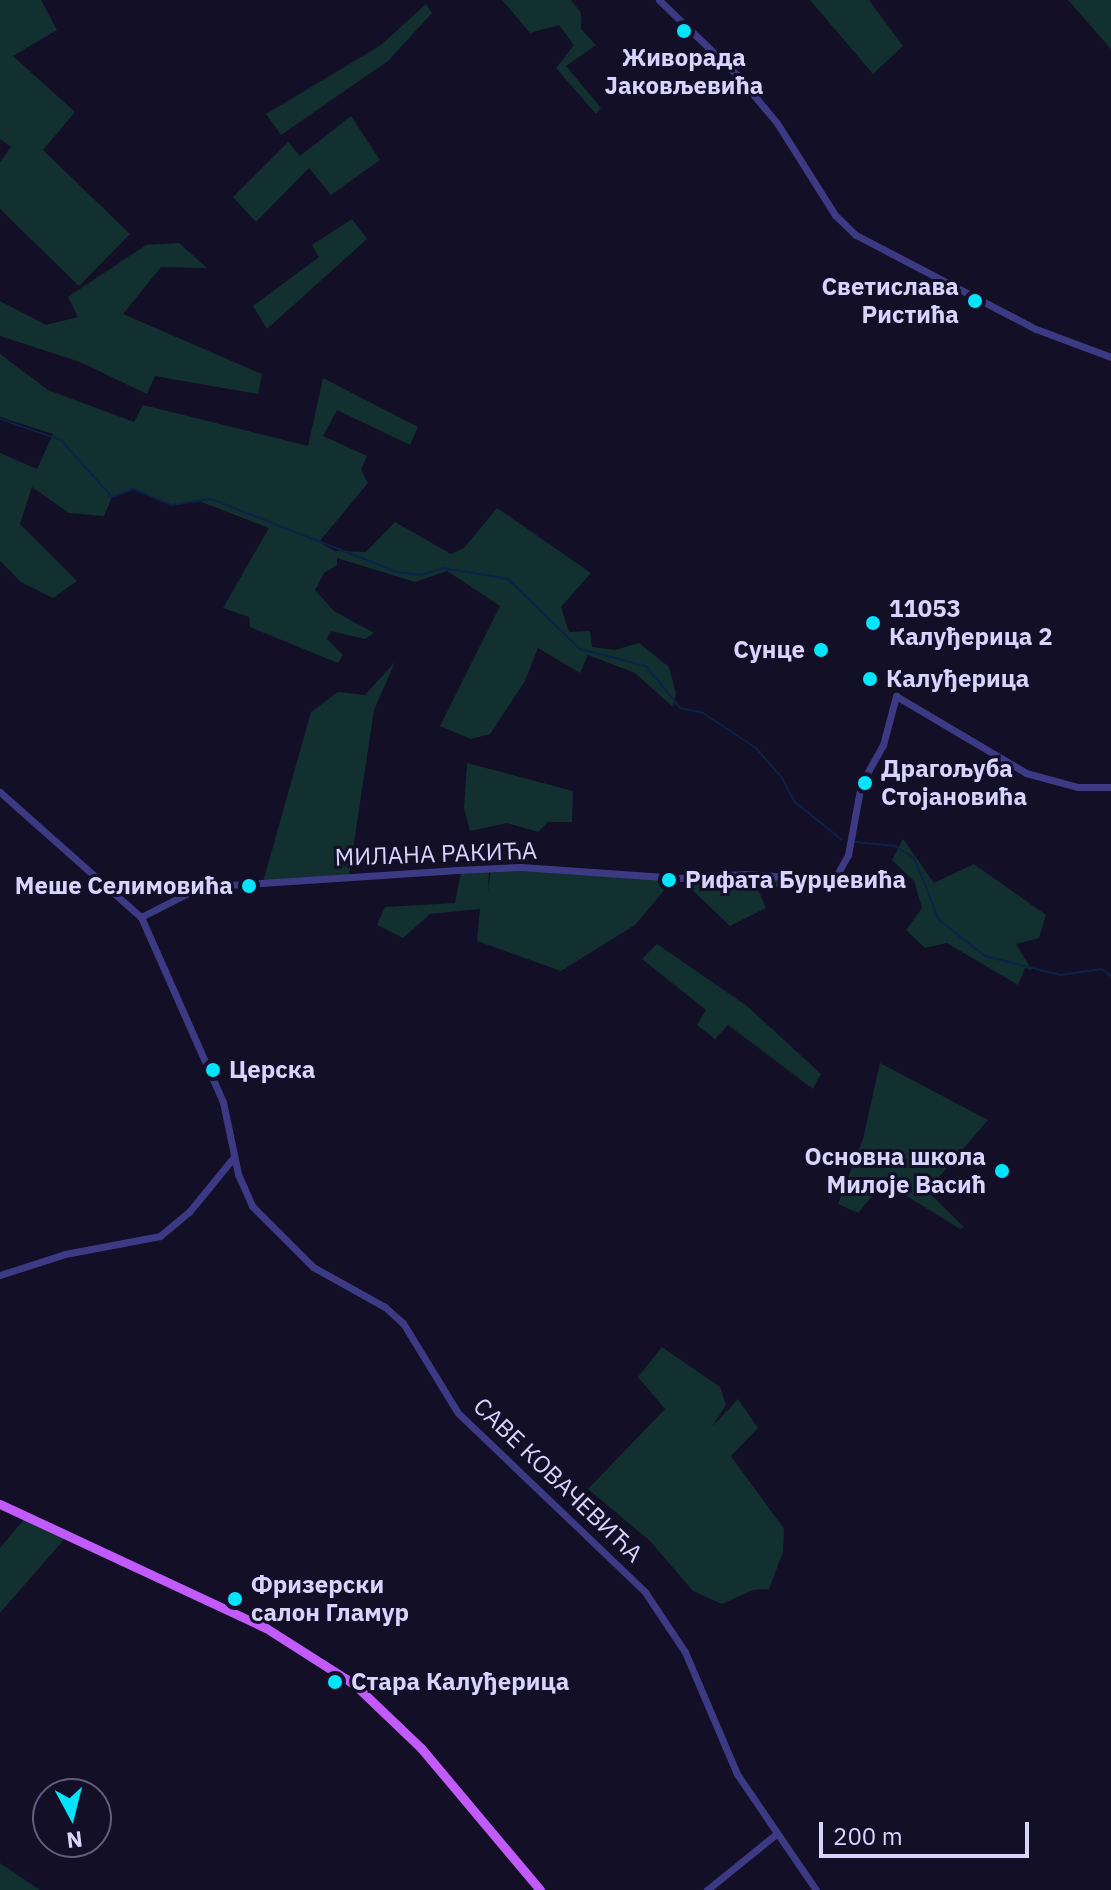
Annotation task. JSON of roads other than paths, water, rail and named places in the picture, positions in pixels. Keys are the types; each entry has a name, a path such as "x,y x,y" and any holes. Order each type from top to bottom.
{"main road":[{"path":"0,1504 266,1628 354,1684 421,1748 540,1890"}],"street":[{"path":"659,0 737,75 783,132 835,215 856,235 1036,329 1111,357"},
{"name":"МИЛАНА РАКИЋА","path":"141,917 200,887 491,868 834,880 848,855 861,784 883,745 896,696 1026,773 1078,787 1111,787"},
{"name":"САВЕ КОВАЧЕВИЋА","path":"0,792 141,917 223,1102 246,1197 278,1237 313,1267 385,1307 403,1323 458,1413 645,1592 685,1652 730,1761 775,1835 816,1890"},
{"path":"0,1275 65,1254 160,1236 189,1212 234,1157"},
{"path":"707,1890 775,1835"}],"waterway":[{"path":"0,419 61,440 112,497 134,489 171,505 211,499 397,572 420,575 444,568 508,579 580,649 646,666 680,708 703,713 756,748 782,778 795,802 842,840"},
{"path":"855,842 895,846 914,858 939,920 985,956 1060,975 1102,969 1111,976"}],"place":[{"name":"Живорада Јаковљевића","path":"684,31"},
{"name":"Светислава Ристића","path":"975,301"},
{"name":"11053 Калуђерица 2","path":"873,623"},
{"name":"Сунце","path":"821,650"},
{"name":"Калуђерица","path":"870,679"},
{"name":"Драгољуба Стојановића","path":"865,783"},
{"name":"Рифата Бурџевића","path":"669,880"},
{"name":"Меше Селимовића","path":"249,886"},
{"name":"Церска","path":"213,1070"},
{"name":"Основна школа Милоје Васић","path":"1002,1171"},
{"name":"Фризерски салон Гламур","path":"235,1599"},
{"name":"Стара Калуђерица","path":"335,1682"}]}
